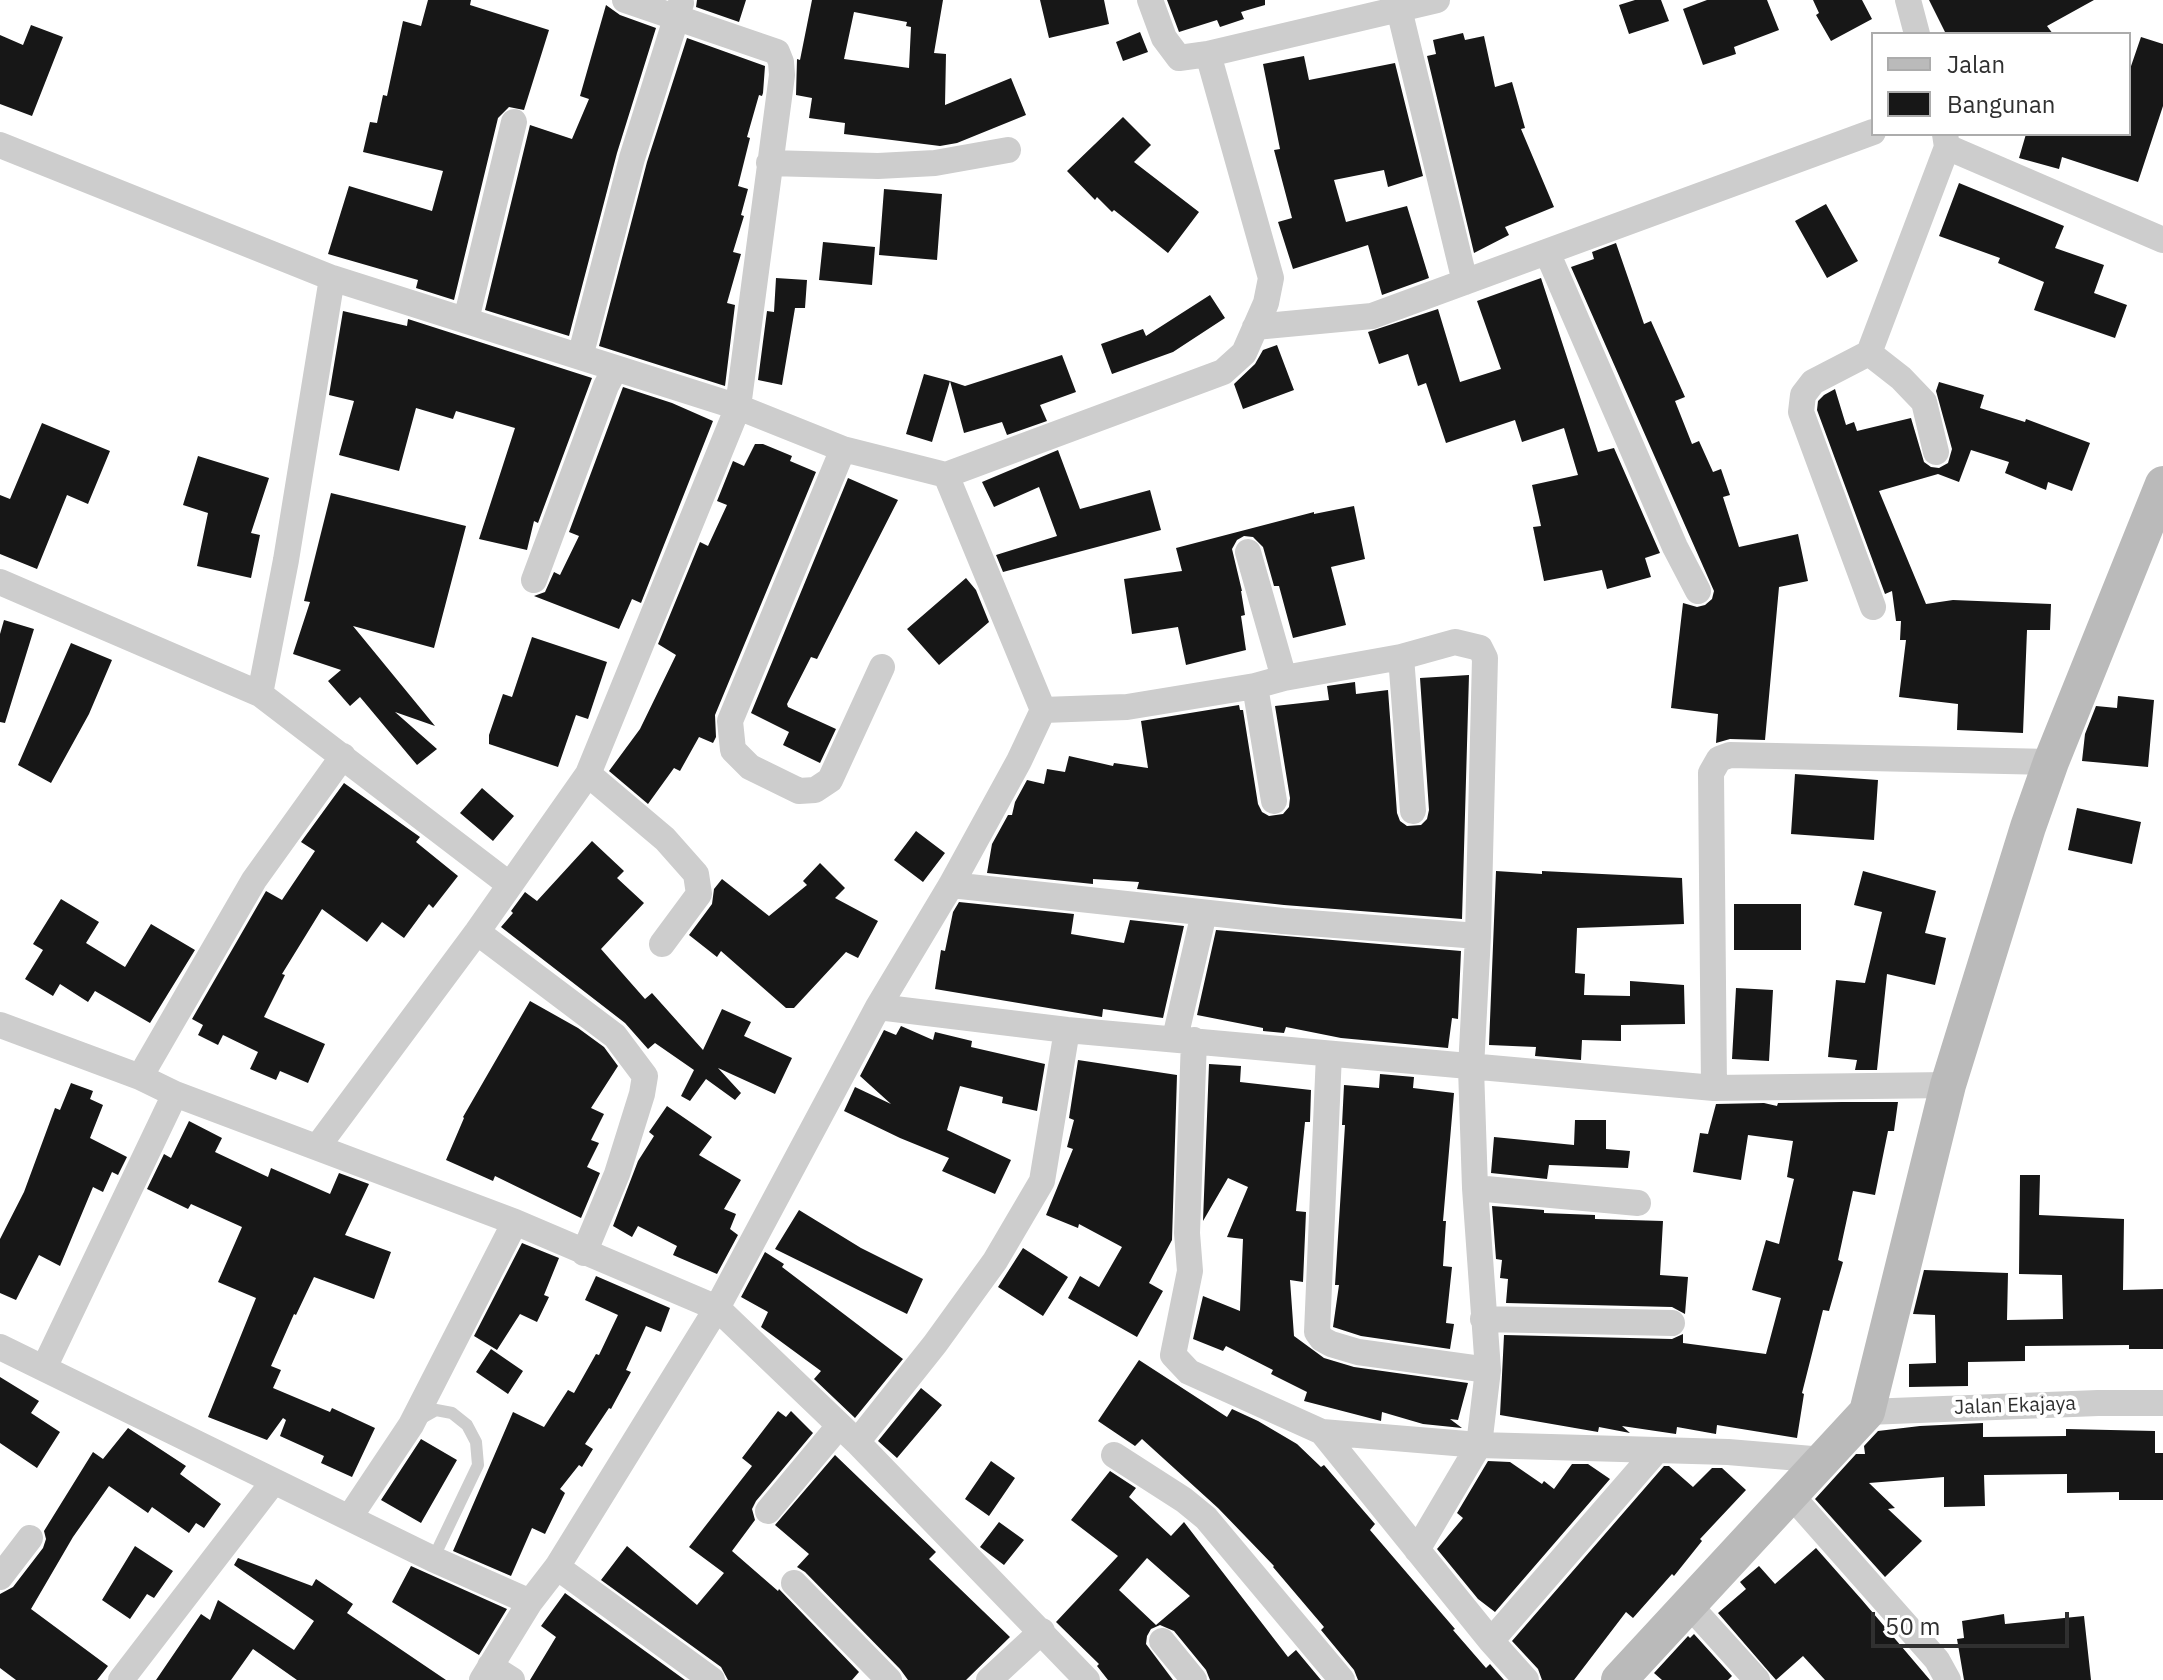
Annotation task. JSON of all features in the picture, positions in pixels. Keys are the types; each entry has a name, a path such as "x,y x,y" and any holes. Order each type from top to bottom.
{"street":[{"path":"318,1146 477,932 588,774 738,407 782,75 781,62 777,52 679,9 625,0"},
{"path":"1150,0 1164,38 1179,58 1208,54 1437,0"},
{"path":"1908,0 1916,32"},
{"path":"580,357 632,158 679,9"},
{"path":"1399,9 1465,282"},
{"path":"0,145 332,278 738,407 843,449 946,475 1223,372 1244,353 1266,303 1271,278 1208,54"},
{"path":"466,320 514,122"},
{"path":"1255,327 1372,316 1871,133"},
{"path":"1873,607 1801,412 1803,395 1813,382 1869,353 1946,141 2163,240"},
{"path":"769,163 878,166 935,163 1008,150"},
{"path":"1547,252 1675,547 1698,591"},
{"path":"260,694 286,560 332,278"},
{"path":"1869,353 1901,378 1924,402 1936,452"},
{"path":"534,580 615,369"},
{"path":"843,449 730,721 733,750 750,767 774,779 799,791 815,790 830,780 882,667"},
{"path":"495,1675 530,1602 557,1567 717,1308 878,1007 951,885 1019,761 1043,710 946,475"},
{"path":"1619,1680 1867,1412 1948,1085 2051,762 2163,484"},
{"path":"1248,552 1284,678"},
{"path":"0,582 260,694 510,885"},
{"path":"1043,710 1127,707 1255,686 1401,657 1455,642 1480,648 1485,658 1478,936 1471,1068 1475,1188 1488,1370 1479,1445 1417,1550"},
{"path":"1401,657 1413,811"},
{"path":"1255,686 1274,801"},
{"path":"1714,1088 1711,773 1719,759 1730,755 2051,762"},
{"path":"140,1077 254,880 343,756"},
{"path":"588,774 665,839 696,874 699,894 662,944"},
{"path":"951,885 1204,913 1478,936"},
{"path":"1204,913 1185,1039 1190,1271 1173,1355 1189,1372 1322,1432 1479,1445 1657,1450 1824,1460"},
{"path":"477,932 615,1036 645,1076 617,1174 584,1253"},
{"path":"878,1007 1067,1030 1714,1088 1948,1085"},
{"path":"0,1025 515,1222 717,1308 848,1434 1087,1680"},
{"path":"768,1511 935,1344 995,1261 1042,1181 1067,1030"},
{"path":"1329,1054 1317,1332 1331,1344 1358,1352 1488,1370"},
{"path":"44,1368 175,1094"},
{"path":"1475,1188 1638,1203"},
{"path":"349,1518 411,1425 515,1222"},
{"path":"1483,1319 1672,1323"},
{"path":"0,1347 433,1559 530,1602"},
{"name":"Jalan Ekajaya","path":"1867,1412 2163,1403"},
{"path":"1322,1432 1526,1680"},
{"path":"1491,1641 1657,1450"},
{"path":"1114,1455 1184,1500 1206,1518 1342,1680"},
{"path":"121,1680 274,1481"},
{"path":"1790,1494 1937,1660 1948,1680"},
{"path":"0,1577 30,1538"},
{"path":"557,1567 712,1680"},
{"path":"794,1583 889,1680"},
{"path":"1690,1606 1757,1680"},
{"path":"989,1680 1042,1631"},
{"path":"1162,1641 1194,1680"}],"lane":[{"path":"411,1425 436,1410 452,1413 467,1425 476,1442 478,1465 433,1559"}],"building":[{"path":"428,0 471,0 470,5 549,30 524,110 509,107 498,118 454,300 416,288 418,280 328,254 349,186 432,211 443,171 363,152 370,122 377,123 383,95 387,96 403,21 421,26"},
{"path":"697,0 746,0 739,22 696,7"},
{"path":"812,0 943,0 934,53 946,54 945,105 1011,78 1026,115 957,143 940,146 844,134 845,123 809,118 812,98 796,95 797,59 800,60","holes":["854,12 907,22 906,26 911,27 909,68 844,59"]},
{"path":"1040,0 1104,0 1109,24 1049,38"},
{"path":"1167,0 1265,0 1265,5 1241,12 1244,19 1220,27 1217,20 1179,32"},
{"path":"1635,0 1661,0 1669,21 1629,34 1619,5"},
{"path":"1707,0 1767,0 1779,30 1734,47 1736,54 1703,65 1683,9"},
{"path":"1813,0 1862,0 1872,19 1831,41 1816,15 1819,13"},
{"path":"1929,0 2094,0 2047,26 2052,32 1945,32"},
{"path":"606,5 620,15 656,28 617,153 569,336 485,310 530,125 572,139 589,99 580,96"},
{"path":"31,25 63,37 32,116 0,104 0,35 23,45"},
{"path":"1140,32 1148,52 1123,61 1116,42"},
{"path":"1463,33 1465,40 1484,36 1495,87 1512,82 1525,128 1521,129 1554,207 1505,227 1509,235 1474,253 1427,56 1436,54 1433,40"},
{"path":"2141,37 2163,44 2163,106 2138,182 2062,157 2059,169 2019,158 2025,136 2131,136 2131,66"},
{"path":"687,38 765,66 763,93 759,95 747,137 750,138 738,186 748,189 733,252 741,254 727,303 735,305 725,386 599,346 647,162"},
{"path":"1304,56 1309,80 1395,63 1423,176 1388,187 1384,170 1334,180 1346,222 1407,206 1429,278 1382,295 1368,245 1293,269 1278,222 1292,218 1274,150 1280,149 1263,64"},
{"path":"1123,117 1151,145 1134,162 1199,212 1168,253 1114,210 1112,212 1097,197 1095,200 1067,171"},
{"path":"1959,183 2064,226 2055,248 2104,265 2094,293 2127,305 2115,338 2034,310 2044,282 1998,263 2000,258 1939,236"},
{"path":"884,189 942,194 937,260 879,255"},
{"path":"1826,204 1858,261 1827,278 1795,221"},
{"path":"823,242 875,247 872,285 819,280"},
{"path":"1616,243 1644,324 1651,321 1685,397 1675,401 1692,444 1699,441 1713,472 1721,469 1730,495 1723,497 1739,547 1798,534 1808,581 1779,587 1765,740 1730,739 1716,743 1718,714 1671,708 1683,603 1697,607 1705,605 1712,599 1714,591 1571,267 1594,259 1592,252"},
{"path":"776,278 807,280 805,308 795,308 782,385 758,380 767,311 774,312"},
{"path":"1541,278 1598,452 1614,448 1660,553 1645,558 1651,577 1607,589 1602,570 1544,581 1533,527 1541,526 1532,485 1578,475 1564,428 1522,442 1515,420 1446,443 1426,383 1418,386 1408,354 1379,364 1368,332 1438,309 1460,382 1501,369 1477,301"},
{"path":"1210,295 1225,318 1173,352 1112,374 1101,344 1143,329 1146,336"},
{"path":"343,311 407,326 408,319 592,378 538,523 534,521 527,550 479,539 515,428 456,411 453,419 416,408 399,471 339,455 354,401 329,395"},
{"path":"1277,345 1294,390 1243,409 1234,384 1255,364 1263,350"},
{"path":"1062,355 1076,392 1040,405 1047,421 1007,435 1002,422 964,433 950,381 965,386"},
{"path":"924,374 950,381 932,442 906,434"},
{"path":"1939,382 1984,395 1980,408 2025,422 2026,419 2090,443 2072,491 2048,482 2046,490 2005,473 2009,462 1971,450 1959,482 1938,474 1879,491 1926,604 1953,600 2051,604 2050,630 2027,630 2023,733 1957,730 1958,704 1899,697 1906,640 1900,640 1901,621 1896,621 1892,591 1885,594 1817,410 1818,401 1835,389 1846,425 1854,422 1857,431 1911,418 1924,462 1939,468 1948,463 1952,449 1936,391"},
{"path":"623,387 713,421 641,603 632,599 619,629 534,596 545,592 554,572 560,575 579,536 569,532"},
{"path":"42,423 110,451 88,504 67,495 37,569 0,554 0,495 10,499"},
{"path":"755,444 763,444 792,456 790,461 816,472 715,715 716,737 713,743 699,737 680,771 674,768 648,804 609,771 640,729 676,655 658,644 700,542 708,546 727,505 717,501 733,461 744,466"},
{"path":"1058,450 1080,509 1150,490 1161,530 1003,572 996,555 1057,536 1039,487 994,507 982,482"},
{"path":"198,456 269,478 251,533 260,535 251,578 197,566 208,513 183,505"},
{"path":"848,478 898,500 817,659 811,657 787,704 836,729 820,763 783,745 789,732 751,713"},
{"path":"331,493 466,526 434,648 353,626 435,726 395,712 437,749 417,765 360,697 350,706 328,681 341,670 293,654 310,602 304,601"},
{"path":"1354,506 1365,559 1331,567 1346,625 1293,638 1279,586 1274,586 1263,547 1253,537 1244,536 1237,540 1232,549 1242,591 1245,615 1241,616 1246,650 1186,665 1178,627 1132,634 1124,579 1182,571 1176,548 1314,512"},
{"path":"966,578 976,590 989,622 939,665 907,629"},
{"path":"4,620 34,629 5,723 0,722 0,634"},
{"path":"532,637 607,662 588,719 576,715 558,767 489,744 489,735 503,694 512,697"},
{"path":"71,643 112,660 89,714 51,783 18,765"},
{"path":"1469,675 1462,919 1284,905 1137,889 1139,882 1093,879 1093,884 987,873 992,844 1008,815 1012,815 1027,780 1044,784 1047,769 1065,772 1069,756 1113,766 1114,763 1148,768 1141,721 1239,705 1243,710 1258,804 1262,812 1269,816 1283,814 1289,807 1290,798 1275,706 1329,700 1327,686 1355,682 1356,694 1388,690 1397,813 1400,821 1407,826 1421,825 1427,819 1429,810 1420,678"},
{"path":"2118,696 2154,700 2148,767 2082,761 2085,734 2096,706 2117,708"},
{"path":"1795,774 1878,780 1874,840 1791,834"},
{"path":"344,783 420,837 416,842 458,876 433,908 429,904 404,938 382,922 367,942 322,909 282,974 285,975 264,1017 325,1044 308,1083 280,1071 276,1080 250,1069 258,1052 223,1035 218,1045 198,1035 203,1025 192,1019 266,891 282,900 315,851 301,842"},
{"path":"482,788 514,816 493,841 460,813"},
{"path":"2077,808 2141,822 2132,864 2068,850"},
{"path":"916,831 945,853 923,882 894,860"},
{"path":"592,841 624,871 617,878 644,903 601,949 645,999 652,993 703,1050 722,1009 751,1022 744,1036 792,1058 775,1094 718,1068 741,1093 735,1100 706,1079 690,1101 681,1096 694,1070 655,1043 648,1049 625,1023 501,927 525,892 537,901"},
{"path":"820,863 845,888 835,898 878,921 858,958 846,952 794,1008 786,1008 721,951 717,957 689,935 712,904 714,889 722,879 769,916 807,885 803,881"},
{"path":"1496,871 1682,878 1684,924 1577,928 1575,973 1585,974 1584,995 1630,996 1630,981 1684,985 1685,1024 1621,1025 1621,1041 1582,1040 1581,1060 1535,1056 1536,1047 1489,1045"},
{"path":"1863,871 1936,891 1925,933 1946,938 1935,985 1887,974 1877,1070 1855,1070 1857,1060 1828,1057 1836,980 1865,983 1882,912 1854,905"},
{"path":"61,899 99,922 86,943 125,967 151,924 195,950 150,1023 95,991 88,1002 60,984 53,996 25,979 43,950 33,944"},
{"path":"959,902 1074,914 1071,934 1124,943 1130,920 1184,926 1163,1018 1103,1009 1102,1017 935,989 941,950 945,951 953,912"},
{"path":"1734,904 1801,904 1801,950 1734,950"},
{"path":"1216,930 1461,951 1458,1019 1452,1018 1448,1048 1341,1038 1286,1027 1284,1033 1263,1031 1263,1028 1197,1015"},
{"path":"1736,988 1773,990 1769,1061 1732,1059"},
{"path":"530,1001 578,1028 604,1047 618,1066 591,1108 604,1114 591,1140 599,1143 587,1167 600,1173 581,1218 495,1176 493,1181 446,1160 463,1117"},
{"path":"901,1026 933,1040 935,1032 972,1041 971,1047 1045,1064 1037,1111 1002,1103 1003,1097 960,1086 947,1130 1011,1160 995,1194 942,1171 949,1158 844,1111 855,1087 891,1104 860,1076 884,1030 896,1035"},
{"path":"1078,1060 1177,1075 1172,1240 1149,1283 1163,1291 1137,1337 1068,1298 1080,1276 1099,1287 1122,1247 1079,1224 1078,1228 1046,1215 1073,1149 1067,1147 1074,1120 1069,1118"},
{"path":"1209,1064 1241,1066 1240,1082 1311,1090 1310,1122 1305,1122 1296,1211 1306,1212 1303,1282 1290,1280 1294,1336 1324,1358 1354,1367 1468,1383 1458,1420 1450,1419 1462,1428 1423,1424 1382,1412 1381,1421 1304,1401 1307,1392 1271,1374 1273,1370 1226,1346 1223,1351 1193,1339 1203,1296 1240,1311 1243,1239 1227,1237 1248,1187 1228,1178 1203,1221"},
{"path":"1380,1074 1414,1077 1413,1088 1454,1093 1443,1221 1446,1221 1443,1266 1452,1267 1446,1323 1454,1324 1450,1349 1361,1336 1333,1327 1339,1285 1335,1285 1345,1125 1342,1125 1344,1085 1379,1088"},
{"path":"71,1083 93,1091 90,1099 103,1105 90,1138 127,1157 118,1175 112,1172 103,1192 93,1187 60,1266 39,1255 16,1300 0,1293 0,1239 24,1192 55,1108 60,1110"},
{"path":"1898,1102 1894,1131 1888,1131 1875,1195 1853,1191 1838,1260 1843,1262 1829,1311 1823,1310 1802,1393 1797,1438 1717,1425 1716,1434 1677,1427 1676,1434 1622,1426 1630,1433 1599,1427 1598,1432 1500,1415 1504,1335 1672,1339 1683,1334 1683,1343 1766,1354 1781,1298 1752,1290 1766,1240 1779,1244 1794,1179 1787,1177 1793,1141 1748,1135 1741,1180 1693,1172 1700,1133 1708,1134 1716,1104 1764,1103 1777,1106 1778,1103"},
{"path":"667,1106 712,1137 699,1155 741,1180 724,1209 736,1214 730,1229 738,1235 717,1274 673,1255 677,1246 638,1226 632,1237 613,1226 638,1161 654,1136 649,1132"},
{"path":"1575,1120 1606,1120 1606,1149 1630,1151 1628,1168 1549,1165 1547,1179 1491,1173 1494,1137 1574,1145"},
{"path":"189,1121 222,1138 215,1152 268,1177 271,1168 330,1194 339,1173 369,1184 345,1235 391,1252 374,1299 314,1277 271,1366 281,1370 273,1388 330,1412 332,1408 375,1428 352,1477 321,1463 324,1456 280,1436 286,1420 283,1418 267,1440 208,1417 256,1298 218,1282 242,1227 191,1204 188,1209 147,1189 164,1154 171,1158"},
{"path":"2020,1175 2040,1175 2039,1215 2124,1219 2123,1290 2163,1289 2163,1349 2129,1349 2129,1345 2025,1346 2025,1361 1968,1362 1968,1386 1909,1387 1909,1364 1936,1363 1935,1315 1913,1314 1924,1270 2008,1273 2007,1320 2063,1319 2062,1275 2019,1274"},
{"path":"1492,1206 1544,1210 1544,1213 1595,1215 1595,1219 1663,1221 1660,1275 1688,1277 1685,1314 1672,1307 1506,1303 1508,1279 1500,1278 1502,1260 1496,1259"},
{"path":"799,1210 861,1248 923,1279 907,1314 775,1249"},
{"path":"522,1243 559,1258 544,1295 549,1297 537,1322 520,1314 497,1350 474,1336"},
{"path":"1023,1248 1068,1277 1043,1316 998,1287"},
{"path":"765,1252 903,1359 855,1418 814,1379 821,1371 761,1327 768,1312 741,1297"},
{"path":"596,1276 670,1308 661,1332 646,1326 626,1370 631,1372 611,1409 585,1444 593,1449 582,1467 579,1465 560,1489 565,1493 545,1534 532,1528 511,1576 453,1551 513,1412 544,1427 568,1390 574,1393 596,1354 599,1355 618,1315 585,1300"},
{"path":"491,1349 523,1371 508,1394 476,1372"},
{"path":"1139,1360 1227,1417 1232,1409 1258,1421 1297,1444 1321,1467 1324,1465 1375,1524 1370,1530 1453,1630 1486,1668 1490,1664 1504,1680 1358,1680 1354,1670 1321,1630 1324,1627 1274,1566 1218,1508 1142,1439 1135,1446 1098,1421"},
{"path":"0,1377 39,1401 31,1413 60,1432 37,1468 0,1443"},
{"path":"921,1388 942,1405 897,1458 878,1441"},
{"path":"778,1411 786,1417 791,1411 813,1433 756,1501 752,1509 755,1520 732,1551 779,1589 859,1672 852,1680 728,1680 721,1667 601,1580 627,1546 697,1605 724,1573 689,1547 752,1466 742,1458"},
{"path":"1983,1423 1983,1437 2066,1436 2066,1429 2155,1431 2155,1453 2163,1453 2163,1500 2119,1500 2119,1492 2067,1493 2067,1474 1984,1475 1985,1506 1944,1507 1944,1477 1869,1483 1895,1508 1888,1509 1922,1541 1885,1577 1815,1499 1856,1454 1865,1454 1864,1446 1878,1431"},
{"path":"128,1428 186,1466 180,1474 221,1504 204,1528 196,1523 189,1533 152,1507 148,1513 109,1486 73,1537 31,1609 108,1666 97,1680 16,1680 0,1668 0,1594 13,1587 43,1548 46,1539 44,1531 93,1452 103,1459"},
{"path":"421,1439 457,1460 421,1523 381,1500"},
{"path":"835,1455 936,1552 929,1559 1010,1637 966,1680 908,1680 797,1567 809,1554 775,1525"},
{"path":"991,1461 1015,1478 989,1516 965,1499"},
{"path":"1488,1461 1510,1462 1554,1489 1572,1464 1588,1464 1610,1479 1495,1612 1478,1599 1437,1549 1463,1518 1457,1513"},
{"path":"1664,1466 1669,1466 1693,1487 1712,1468 1722,1468 1746,1490 1700,1539 1702,1541 1674,1576 1672,1574 1633,1618 1626,1612 1574,1680 1542,1680 1538,1669 1512,1641"},
{"path":"1110,1471 1136,1488 1129,1497 1171,1536 1184,1522 1288,1657 1296,1650 1321,1680 1210,1680 1206,1670 1174,1631 1160,1625 1151,1629 1146,1644 1173,1680 1108,1680 1097,1666 1099,1664 1056,1622 1118,1556 1071,1520","holes":["1147,1558 1190,1596 1156,1625 1119,1590"]},
{"path":"999,1522 1024,1540 1004,1565 980,1547"},
{"path":"135,1546 173,1571 154,1598 147,1594 130,1619 102,1600"},
{"path":"1816,1548 1930,1680 1825,1680 1803,1656 1776,1680 1718,1613 1746,1589 1740,1582 1759,1566 1775,1584"},
{"path":"238,1558 312,1586 316,1579 353,1604 347,1613 446,1680 297,1680 253,1649 231,1680 156,1680 201,1614 210,1620 218,1600 294,1650 314,1621 234,1565"},
{"path":"411,1566 507,1609 479,1655 392,1602"},
{"path":"565,1593 685,1680 530,1680 556,1637 541,1626"},
{"path":"2004,1614 2005,1624 2084,1616 2091,1680 1964,1680 1957,1639 1964,1638 1962,1621"},
{"path":"1694,1634 1732,1676 1728,1680 1662,1680 1654,1673 1688,1636 1690,1638"}]}
